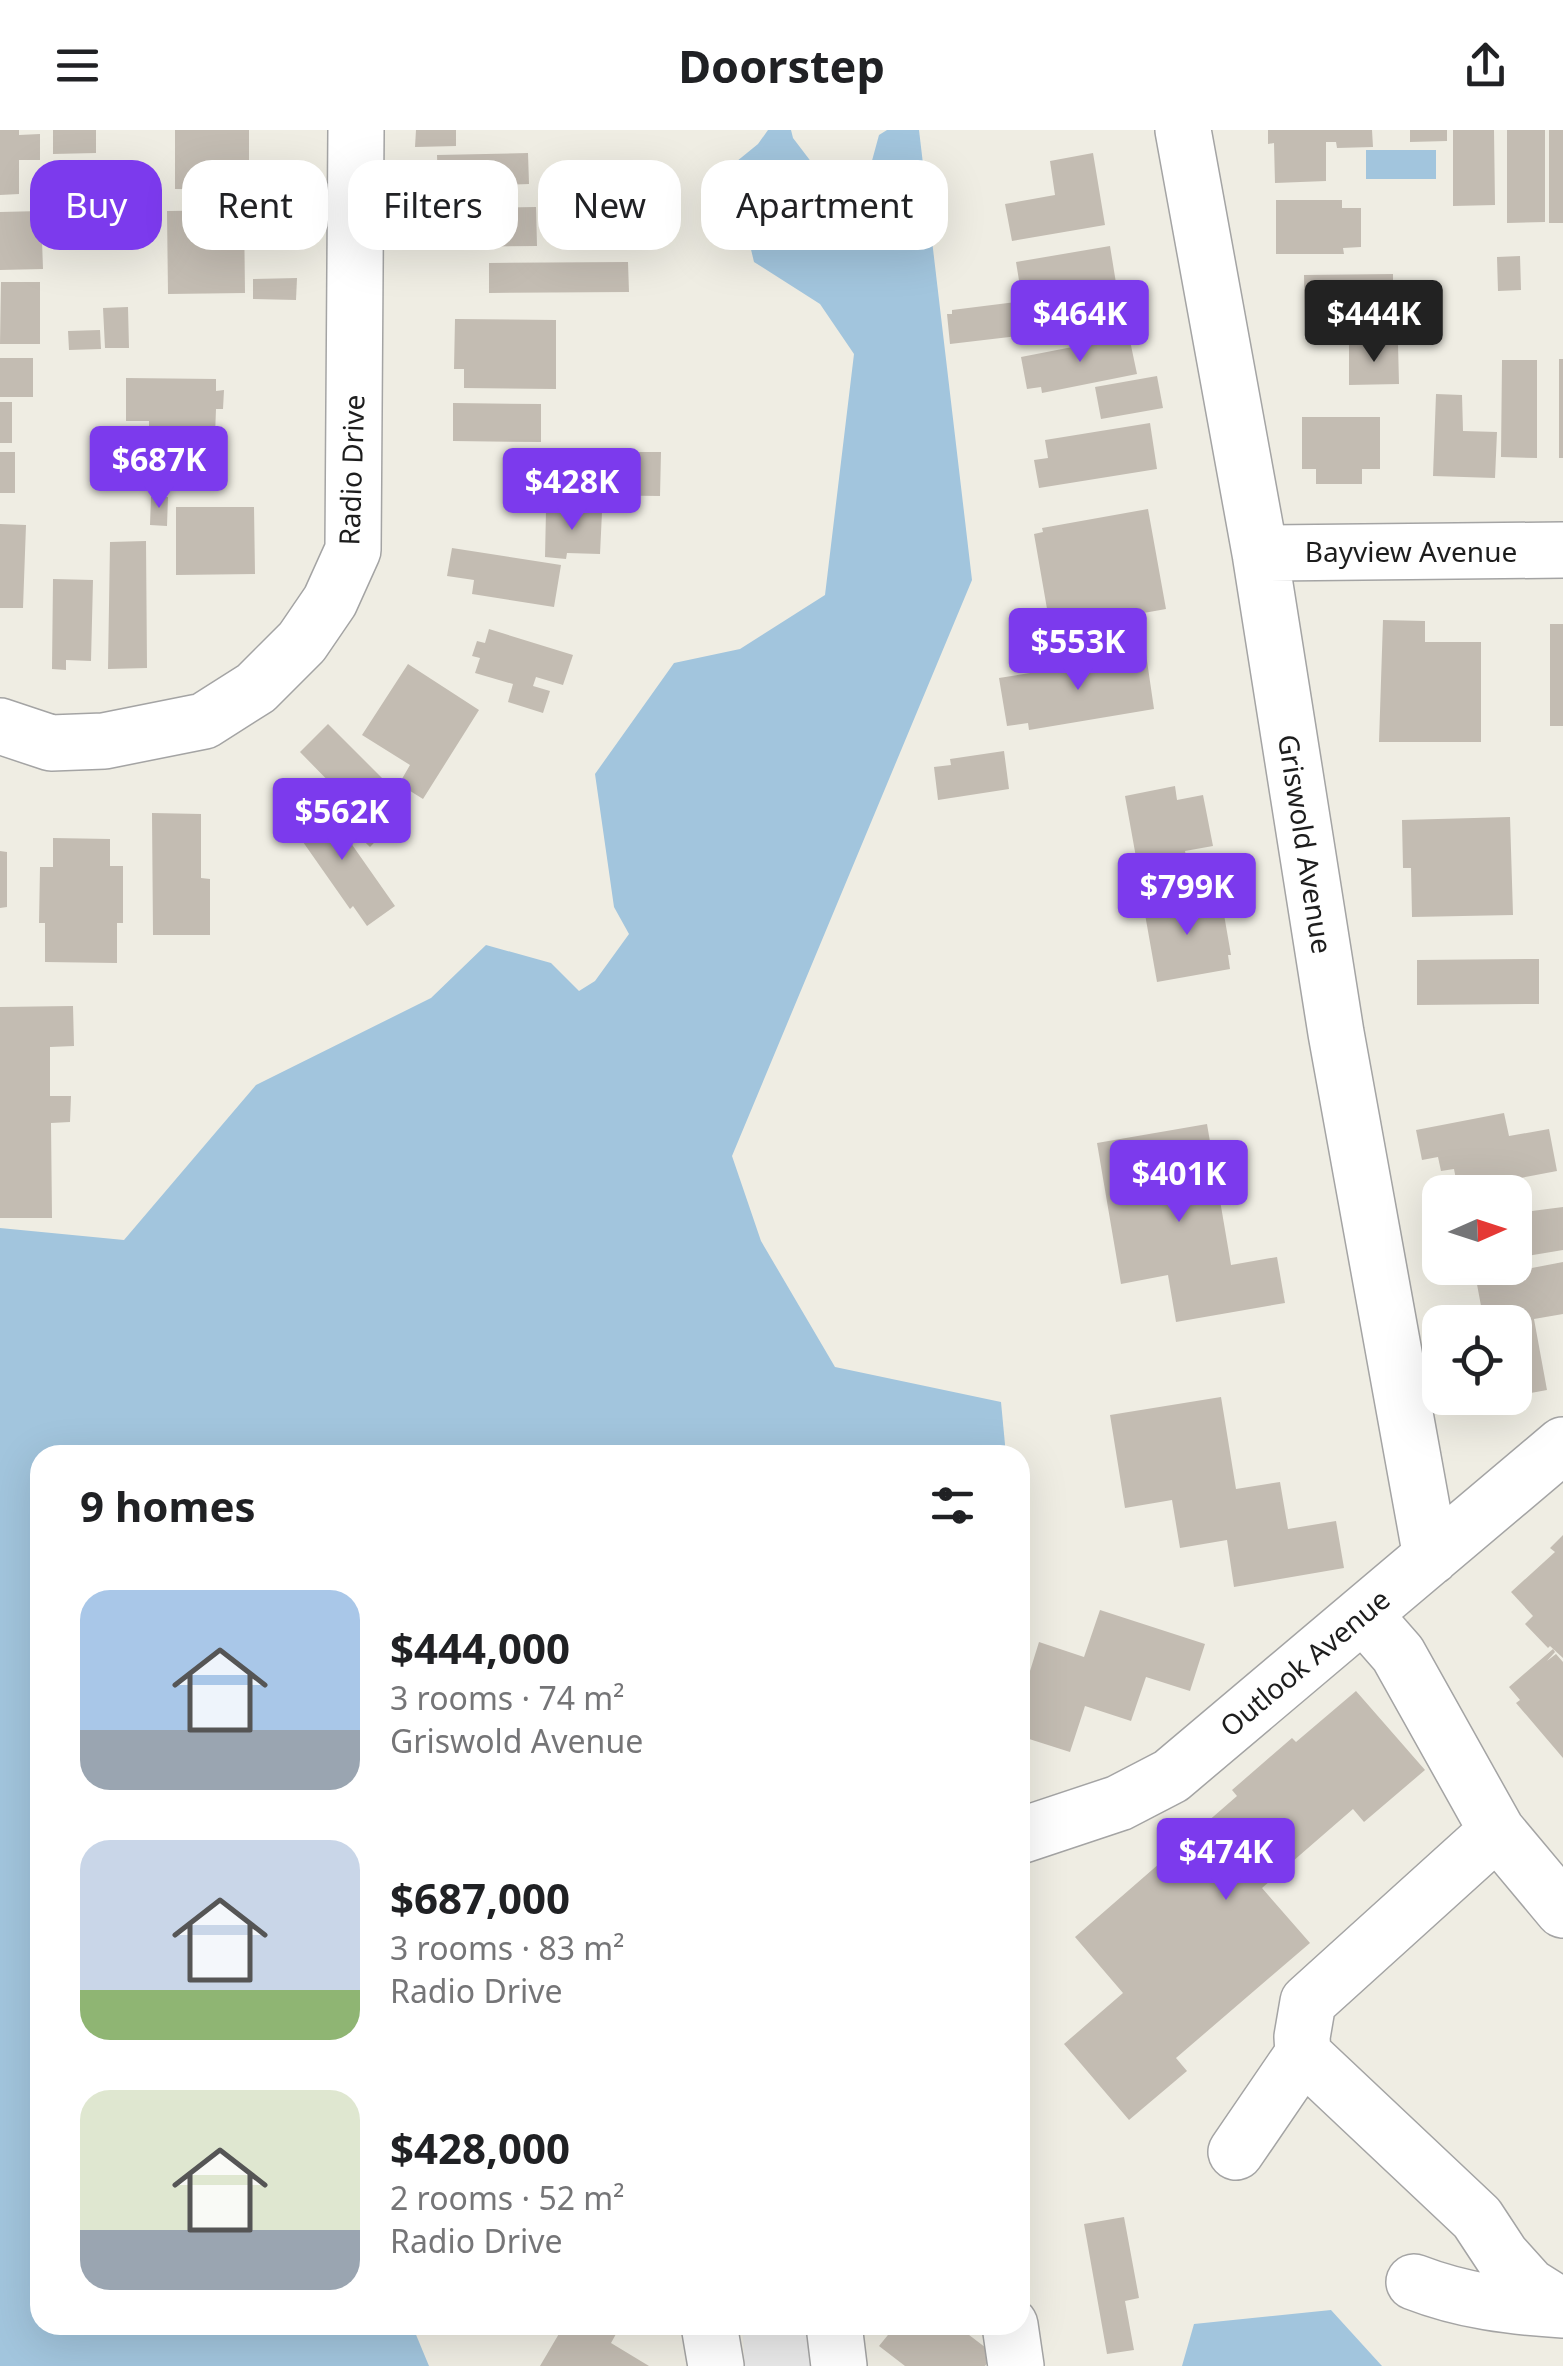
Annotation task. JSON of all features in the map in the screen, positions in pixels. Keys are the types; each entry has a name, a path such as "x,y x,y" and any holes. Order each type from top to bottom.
{"street":[{"name":"Radio Drive","path":"0,726 50,743 104,741 204,721 256,688 302,642 330,601 353,550 356,130"},
{"name":"Griswold Avenue","path":"1183,130 1260,553 1336,1033 1431,1557"},
{"name":"Bayview Avenue","path":"1260,553 1563,550"},
{"name":"Outlook Avenue","path":"1030,1833 1119,1803 1171,1776 1563,1446"},
{"path":"1363,1614 1398,1654 1497,1830 1563,1910"},
{"path":"1236,2152 1303,2054 1308,2002 1497,1830"},
{"path":"1303,2054 1477,2218 1502,2256 1529,2286 1563,2309"},
{"path":"1414,2282 1482,2303 1563,2309"},
{"path":"711,2335 716,2366"},
{"path":"835,2335 839,2366"},
{"path":"1011,2335 1016,2366"}],"shaded area":[{"path":"743,2335 822,2335 826,2366 745,2366"}],"water":[{"path":"768,130 791,130 810,160 738,160"},
{"path":"887,130 919,130 923,160 872,160 879,135"},
{"path":"1366,150 1436,150 1436,179 1366,179"},
{"path":"751,250 933,250 972,580 732,1156 761,1241 835,1367 1001,1402 1005,1445 30,1445 30,2335 416,2335 429,2366 0,2366 0,1228 124,1240 256,1085 431,998 486,945 551,963 579,991 595,981 629,934 614,907 595,774 674,663 740,649 825,595 854,354 820,304 754,262"},
{"path":"1331,2310 1382,2366 1182,2366 1194,2324"}],"building":[{"path":"0,130 19,130 19,135 40,134 40,160 19,160 19,194 0,195"},
{"path":"53,130 96,130 96,153 53,154"},
{"path":"175,130 249,130 249,160 182,160 182,189 175,189"},
{"path":"416,130 456,130 456,146 415,147"},
{"path":"1268,130 1372,130 1373,147 1337,148 1336,142 1326,142 1326,181 1275,183 1274,143 1268,144"},
{"path":"1410,130 1447,130 1447,141 1410,142"},
{"path":"1453,130 1494,130 1495,205 1453,206"},
{"path":"1507,130 1545,130 1545,222 1507,223"},
{"path":"1549,130 1563,130 1563,223 1549,223"},
{"path":"528,153 529,184 518,184 518,160 437,160 437,155"},
{"path":"1093,153 1105,225 1012,241 1005,204 1055,195 1050,161"},
{"path":"1276,200 1342,200 1342,208 1361,208 1361,247 1343,248 1344,254 1276,254"},
{"path":"518,207 536,207 537,246 518,246"},
{"path":"30,211 30,250 42,250 43,269 0,270 0,212"},
{"path":"167,211 182,211 182,250 244,250 245,293 168,294"},
{"path":"1110,246 1116,283 1022,299 1016,262"},
{"path":"1520,256 1521,290 1498,291 1497,257"},
{"path":"628,262 629,292 489,293 489,263"},
{"path":"1393,274 1393,327 1305,328 1304,275"},
{"path":"297,278 296,300 253,299 253,279"},
{"path":"1,282 40,282 40,344 0,344"},
{"path":"1023,301 1027,335 950,344 947,314 952,314 952,310"},
{"path":"128,307 129,348 105,348 103,308"},
{"path":"455,319 556,320 556,389 464,388 464,369 454,369"},
{"path":"100,330 101,349 69,350 68,331"},
{"path":"1129,336 1137,374 1042,393 1041,387 1027,389 1021,357"},
{"path":"1398,344 1399,384 1349,385 1349,345"},
{"path":"0,358 33,358 33,397 0,397"},
{"path":"1559,359 1563,359 1563,458 1559,458"},
{"path":"1502,360 1537,360 1537,458 1501,457"},
{"path":"1157,376 1163,408 1101,419 1095,387"},
{"path":"126,378 216,379 216,391 224,390 223,409 216,409 215,436 184,436 184,445 149,444 149,421 126,421"},
{"path":"1436,394 1462,395 1463,431 1497,432 1495,478 1433,476"},
{"path":"0,402 12,402 12,443 0,443"},
{"path":"453,403 541,404 541,442 453,441"},
{"path":"1302,417 1380,417 1380,469 1362,469 1362,484 1316,484 1316,469 1302,469"},
{"path":"1150,423 1157,469 1039,488 1034,460 1048,458 1045,440"},
{"path":"0,452 15,452 15,493 0,493"},
{"path":"578,452 661,452 660,496 577,495 577,472 585,471 585,462 578,461"},
{"path":"151,497 168,497 167,526 150,525"},
{"path":"176,507 254,507 255,574 176,575"},
{"path":"1148,509 1166,609 1060,628 1050,626 1034,534 1043,532 1042,528"},
{"path":"546,510 602,512 600,554 567,553 566,559 545,557"},
{"path":"0,524 26,525 23,608 0,608"},
{"path":"146,541 147,668 108,669 110,542"},
{"path":"452,548 561,565 554,607 472,594 474,580 447,576"},
{"path":"53,579 93,580 91,661 66,660 66,670 52,669"},
{"path":"1383,620 1425,621 1425,642 1481,642 1481,742 1379,742"},
{"path":"1550,624 1563,624 1563,726 1550,726"},
{"path":"489,629 573,655 563,685 536,677 533,686 550,691 543,713 508,702 513,684 475,673 480,658 472,656 477,641 485,643"},
{"path":"1146,654 1154,709 1029,730 1028,723 1007,726 999,678"},
{"path":"408,664 479,710 423,799 399,784 410,765 362,735"},
{"path":"328,724 410,806 370,847 341,819 345,815 334,803 342,795 300,752"},
{"path":"1004,751 1009,789 938,800 934,767 951,765 950,759"},
{"path":"1175,786 1177,800 1203,795 1213,846 1185,851 1188,865 1139,874 1125,796"},
{"path":"320,799 395,906 367,926 353,906 350,909 289,822"},
{"path":"152,813 201,814 201,878 210,879 210,935 153,935"},
{"path":"1510,817 1513,915 1412,917 1411,868 1403,868 1402,820"},
{"path":"53,838 110,839 110,866 123,866 123,923 117,923 117,963 45,962 45,923 39,923 40,867 53,867"},
{"path":"0,851 7,852 7,907 0,908"},
{"path":"1193,895 1195,908 1222,903 1230,969 1157,982 1143,903"},
{"path":"1539,959 1539,1004 1417,1005 1417,960"},
{"path":"73,1006 74,1046 50,1047 50,1096 71,1096 70,1122 51,1123 52,1218 0,1218 0,1007"},
{"path":"1504,1113 1509,1136 1549,1129 1557,1171 1532,1176 1455,1175 1454,1169 1441,1171 1438,1157 1422,1160 1416,1130"},
{"path":"1207,1124 1231,1265 1277,1257 1285,1303 1176,1322 1168,1275 1121,1284 1097,1143"},
{"path":"1563,1207 1563,1250 1532,1255 1532,1211"},
{"path":"1563,1262 1563,1314 1534,1319 1547,1390 1532,1393 1532,1305 1481,1305 1477,1285 1532,1285 1532,1268"},
{"path":"1221,1397 1236,1489 1280,1482 1288,1529 1336,1521 1344,1568 1234,1587 1227,1540 1180,1548 1172,1500 1125,1508 1110,1415"},
{"path":"1563,1535 1563,1658 1525,1624 1533,1616 1511,1592 1555,1552 1550,1548"},
{"path":"1100,1610 1205,1644 1190,1691 1146,1677 1131,1721 1085,1706 1070,1752 1030,1739 1030,1671 1039,1642 1084,1657"},
{"path":"1553,1649 1555,1652 1547,1661 1556,1654 1563,1662 1563,1758 1516,1703 1520,1700 1509,1687"},
{"path":"1356,1691 1425,1770 1364,1822 1353,1809 1262,1888 1310,1943 1176,2058 1187,2071 1129,2120 1064,2044 1123,1993 1075,1937 1237,1796 1232,1790 1292,1738 1296,1742"},
{"path":"1124,2217 1139,2298 1125,2301 1134,2350 1107,2354 1084,2224"},
{"path":"558,2335 615,2335 611,2343 649,2366 540,2366"},
{"path":"888,2335 969,2335 994,2354 985,2366 905,2366 879,2346"}]}
